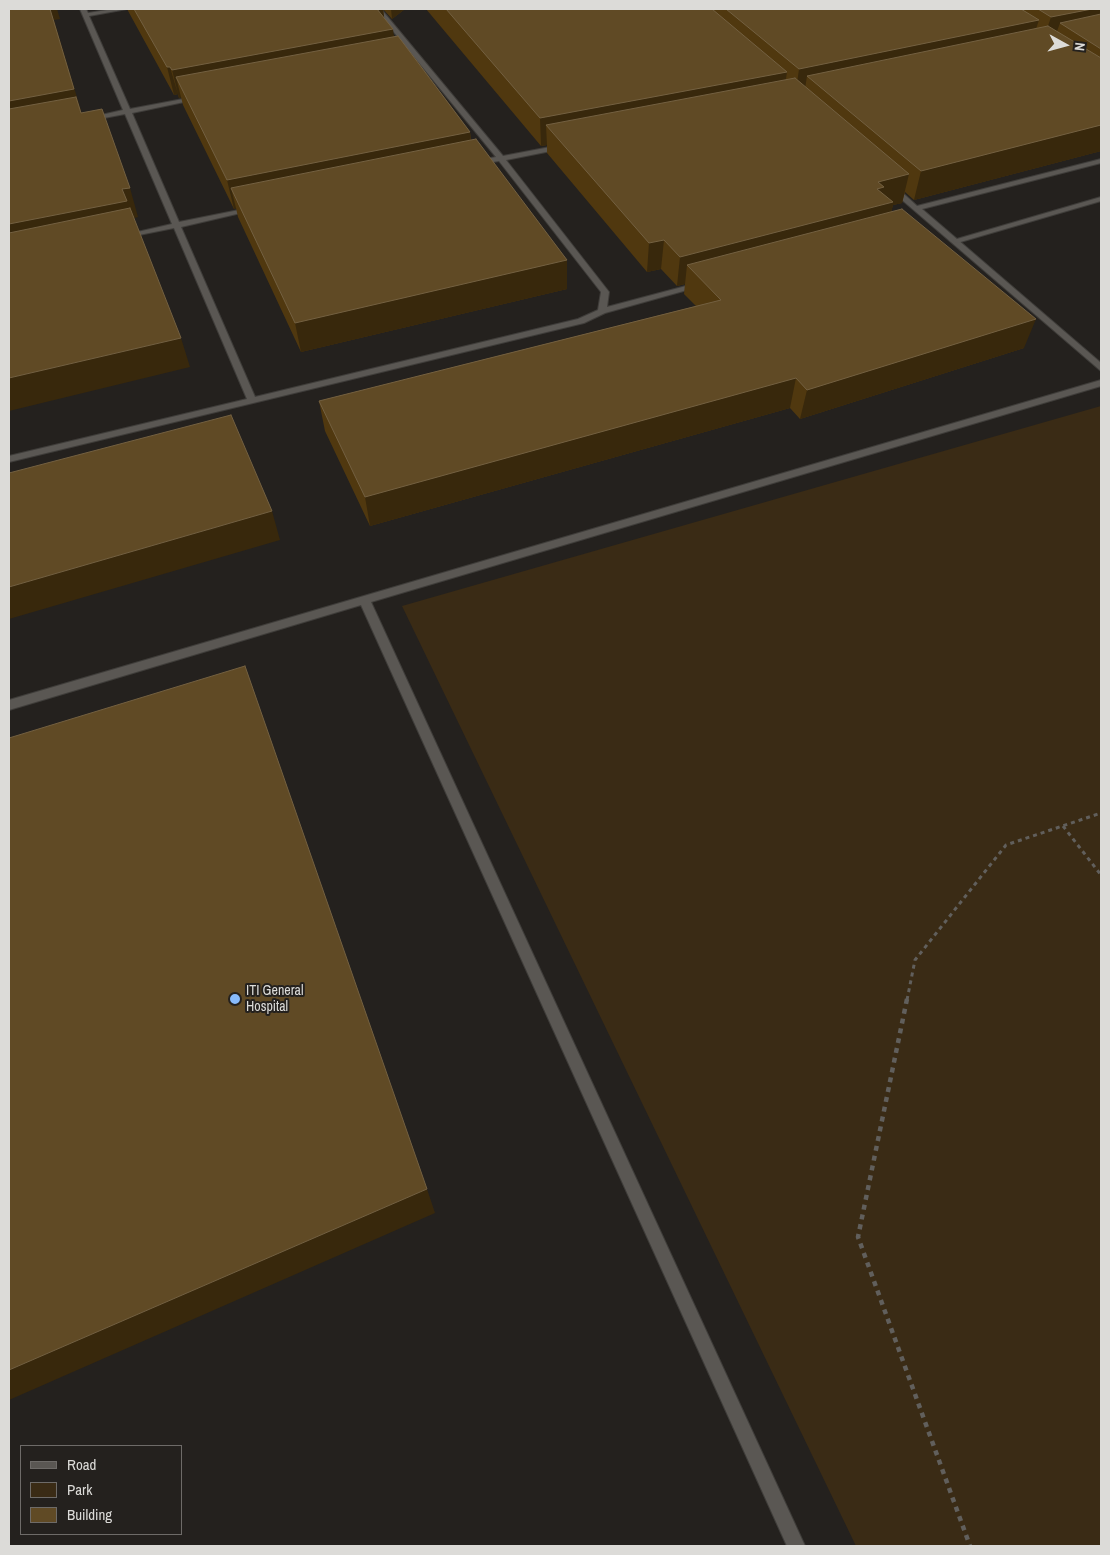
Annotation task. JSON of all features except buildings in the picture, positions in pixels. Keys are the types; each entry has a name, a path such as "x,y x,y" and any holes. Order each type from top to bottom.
{"street":[{"path":"124,9 85,12 252,400"},
{"path":"378,9 501,158 605,292 602,311"},
{"path":"407,58 417,56"},
{"path":"82,121 205,97"},
{"path":"472,164 569,145"},
{"path":"916,208 1101,161"},
{"path":"887,183 1101,368"},
{"path":"954,240 1101,199"},
{"path":"112,238 262,207"},
{"path":"924,226 933,223"},
{"path":"9,459 581,321 602,311 706,284"},
{"path":"9,705 1101,383"},
{"path":"364,600 796,1546"}],"path":[{"path":"970,1546 858,1237 915,960 1006,845 1101,813"},
{"path":"1062,826 1101,875"}],"green space":[{"path":"1101,406 1101,1546 856,1546 402,606"}],"place":[{"name":"ITI General Hospital","path":"235,999"}]}
